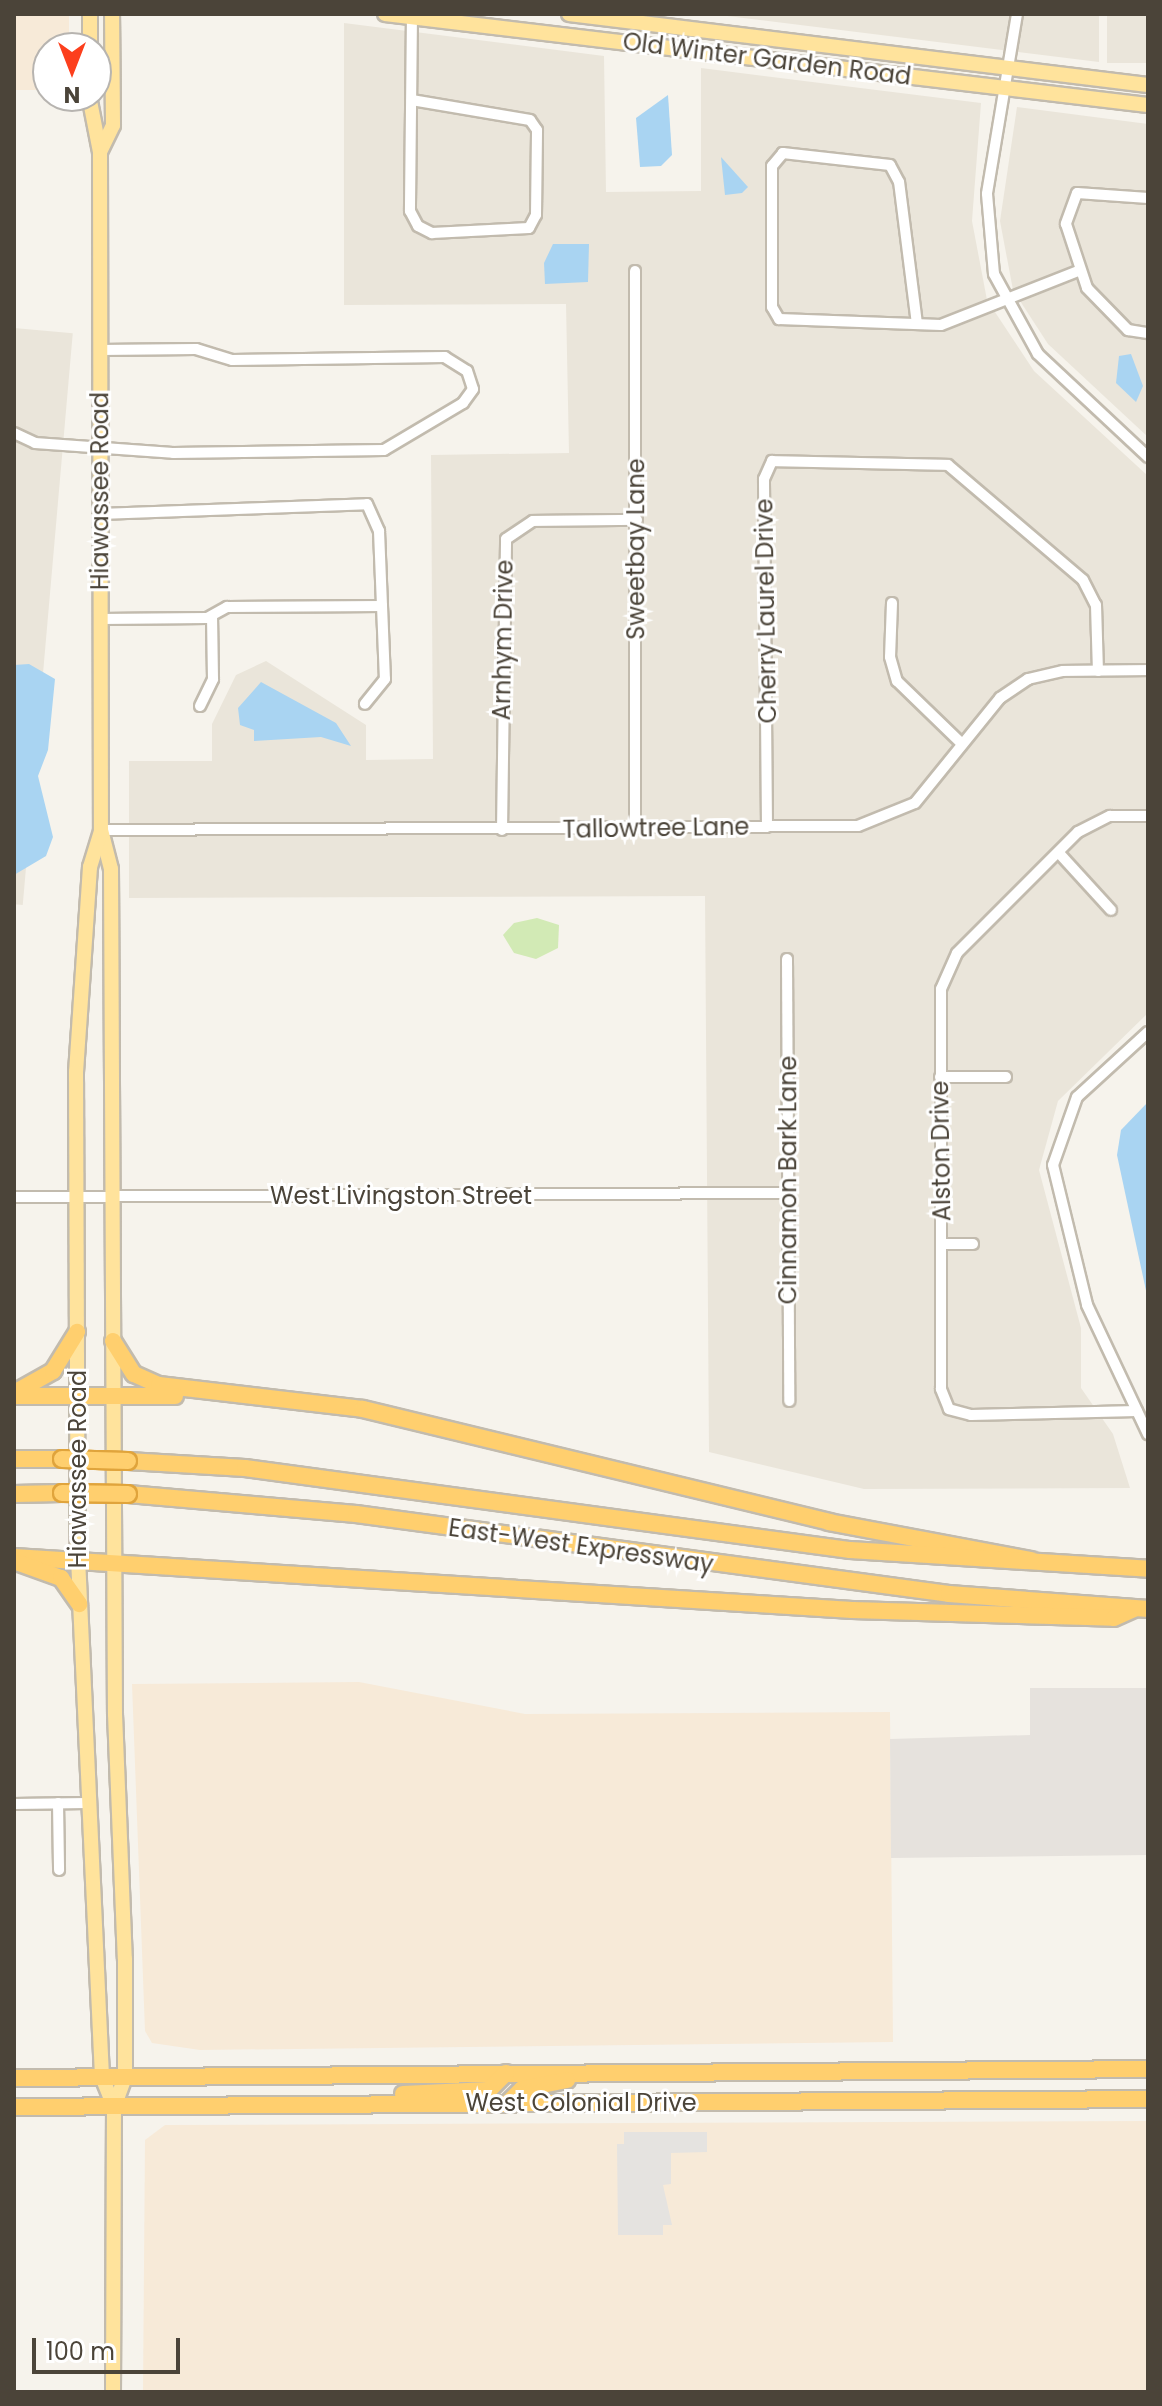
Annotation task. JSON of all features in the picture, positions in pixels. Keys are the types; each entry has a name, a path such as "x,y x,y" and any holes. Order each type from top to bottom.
{"highway":[{"path":"14,1394 53,1371 77,1332"},
{"path":"113,1341 146,1380 217,1396"},
{"path":"14,1394 217,1396 377,1411 829,1522 1040,1564"},
{"name":"East-West Expressway","path":"14,1459 128,1461 245,1468 850,1550 1148,1569"},
{"name":"East-West Expressway","path":"14,1494 128,1494 356,1514 949,1594 1141,1609"},
{"path":"14,1559 78,1558 868,1611 1114,1618 1141,1609"},
{"path":"14,1559 61,1578 79,1604"},
{"name":"West Colonial Drive","path":"14,2078 1148,2069"},
{"path":"879,2101 880,2071"},
{"path":"360,2104 376,2095 489,2090 506,2073"},
{"path":"507,2104 522,2089 604,2073"},
{"name":"West Colonial Drive","path":"14,2107 1148,2099"}],"main road":[{"name":"Hiawassee Road","path":"100,152 113,125 112,14"},
{"name":"Old Winter Garden Road","path":"385,14 1148,105"},
{"name":"Old Winter Garden Road","path":"569,14 1148,85"},
{"name":"Hiawassee Road","path":"92,112 100,152 101,830 111,869 114,1561 125,2077 114,2107 113,2392"},
{"name":"Hiawassee Road","path":"101,830 90,867 82,968 76,1197 78,1558 102,2077 114,2107"}],"street":[{"path":"1017,14 1002,86 987,218 1004,303 1038,354 1148,457"},
{"path":"412,16 410,211 418,226 432,233 529,228 536,215 537,130 530,120 412,100"},
{"path":"917,324 899,182 890,165 783,153 772,166 772,307 779,319 917,324 966,320 1078,271"},
{"path":"1148,198 1077,193 1066,224 1078,271 1128,330 1148,333"},
{"name":"Sweetbay Lane","path":"635,271 635,828"},
{"path":"14,433 35,443 99,448 384,450 463,403 473,389 467,371 445,357 232,360 196,349 100,350"},
{"name":"Cherry Laurel Drive","path":"767,827 764,479 772,461 917,459 948,465 1083,580 1096,605 1098,671"},
{"path":"100,514 367,504 378,521 385,679 365,704"},
{"name":"Arnhym Drive","path":"502,830 506,539 533,521 637,520"},
{"path":"892,603 890,657 897,681 961,743"},
{"path":"101,619 212,616 227,607 382,606"},
{"path":"200,706 213,679 212,616"},
{"name":"Tallowtree Lane","path":"101,830 767,827 888,820 915,803 1000,698 1028,679 1098,671 1148,670"},
{"name":"Alston Drive","path":"1137,1411 971,1415 949,1409 941,1389 943,1244 940,1077 946,971 1059,853 1110,816 1148,816"},
{"path":"1059,853 1111,910"},
{"name":"Cinnamon Bark Lane","path":"787,959 789,1401"},
{"path":"1148,1032 1077,1097 1053,1165 1087,1305 1148,1434"},
{"path":"940,1077 1006,1077"},
{"name":"West Livingston Street","path":"14,1197 788,1193"},
{"path":"943,1244 973,1244"},
{"path":"58,1803 59,1870"},
{"path":"14,1804 87,1803"}],"shaded area":[{"path":"14,14 69,14 69,32 32,32 32,90 14,90"},
{"path":"711,14 1099,14 1099,62"},
{"path":"1107,14 1148,14 1148,63 1107,63"},
{"path":"344,23 604,56 606,192 701,191 701,68 981,103 972,221 987,300 1034,371 1148,476 1148,1013 1058,1101 1039,1170 1081,1328 1081,1388 1113,1434 1130,1488 864,1489 709,1452 705,896 129,898 129,761 212,761 212,724 236,675 266,661 366,725 366,760 433,759 431,455 569,453 566,304 344,305"},
{"path":"1017,107 1148,124 1148,437 1048,344 1013,290 1000,221"},
{"path":"14,328 73,333 23,905 14,904"},
{"path":"359,1682 525,1714 890,1712 893,2042 200,2050 152,2043 145,2031 132,1684"},
{"path":"1030,1688 1148,1688 1148,1855 891,1858 890,1739 1030,1735"},
{"path":"1148,2121 1148,2392 143,2392 145,2140 165,2125"},
{"path":"624,2132 707,2132 707,2152 671,2153 671,2184 663,2185 672,2225 663,2225 663,2235 618,2235 617,2144 624,2144"}],"green space":[{"path":"537,918 559,925 558,948 536,959 514,953 503,935 514,923"}],"water":[{"path":"668,95 672,155 661,166 640,167 636,118"},
{"path":"721,157 748,187 742,193 725,195"},
{"path":"553,244 589,244 588,282 545,284 544,263"},
{"path":"1131,354 1143,386 1136,402 1116,383 1119,356"},
{"path":"29,664 55,679 48,750 38,776 53,837 46,856 14,875 14,665"},
{"path":"261,682 336,723 351,746 321,737 254,741 254,730 240,725 238,708"},
{"path":"1148,1102 1148,1300 1117,1155 1121,1130"}]}
